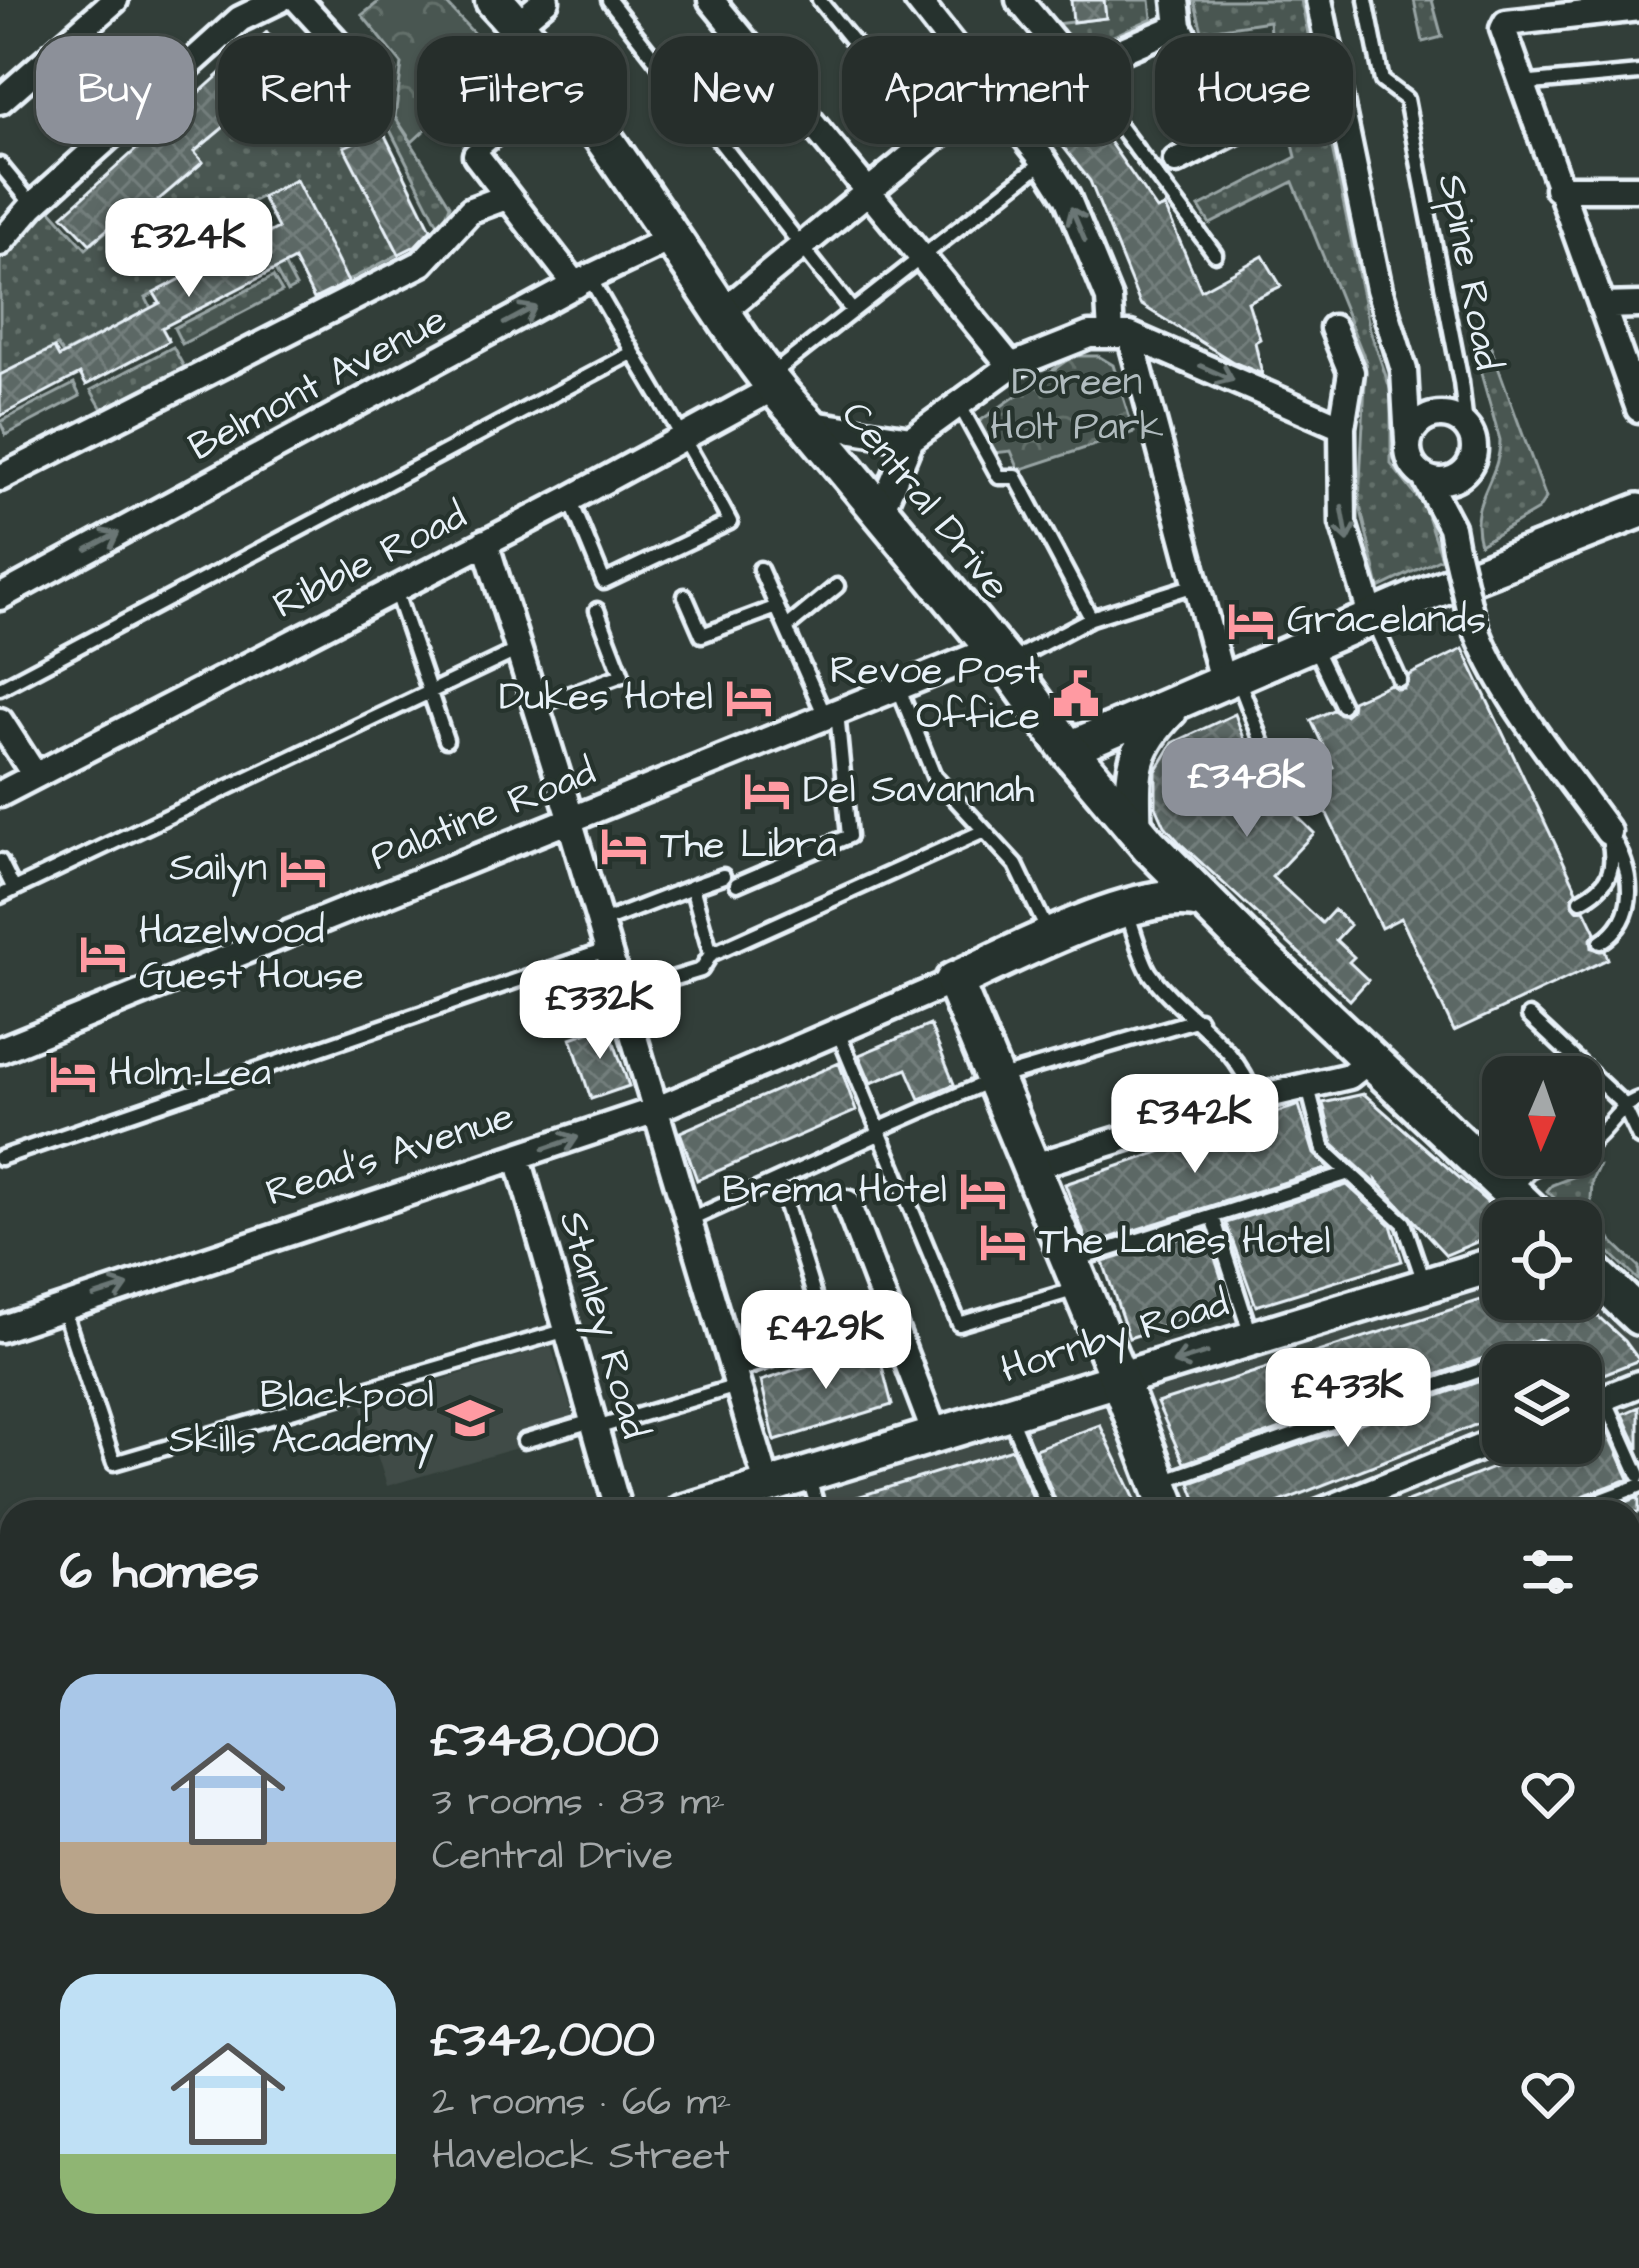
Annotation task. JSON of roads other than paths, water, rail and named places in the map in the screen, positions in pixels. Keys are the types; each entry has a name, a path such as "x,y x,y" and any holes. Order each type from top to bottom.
{"main road":[{"name":"Central Drive","path":"505,12 576,97 769,384 807,423 1000,656 1068,749 1142,837 1520,1200"},
{"path":"1068,749 1486,569 1639,512"},
{"path":"1128,907 1142,884 1142,837 1133,795 1141,743 1176,704"},
{"name":"Read's Avenue","path":"954,981 1128,907 1169,897 1204,901"},
{"path":"954,981 1165,1497"},
{"name":"Hornby Road","path":"736,1500 1482,1269"},
{"path":"1602,1281 1639,1316"}],"street":[{"path":"0,101 115,0"},
{"path":"0,243 33,205 240,19 279,0"},
{"path":"298,0 331,36"},
{"path":"505,12 546,0"},
{"path":"711,0 1011,366"},
{"path":"917,0 945,36"},
{"path":"1019,0 1056,36"},
{"path":"1319,0 1379,289 1404,370 1410,461 1424,476 1453,538 1480,641 1499,676 1608,832"},
{"path":"1639,8 1504,12 1503,36 1639,409"},
{"path":"1131,40 1177,13 1241,127 1176,161"},
{"path":"722,312 926,144"},
{"path":"1030,144 1067,197 1109,299 1195,585 1230,681"},
{"path":"476,155 506,197 583,281"},
{"path":"1557,188 1639,188"},
{"path":"0,478 422,263 471,210 506,197"},
{"name":"Belmont Avenue","path":"0,597 583,281 672,238"},
{"path":"1603,306 1639,305"},
{"path":"1333,328 1351,372 1339,478 1343,523 1372,618"},
{"path":"880,513 911,439 1011,366 1074,339 1120,334 1342,427"},
{"path":"1404,370 1474,445 1462,473 1443,481 1424,476"},
{"name":"Ribble Road","path":"0,794 570,499 769,384"},
{"path":"1408,441 1417,424 1454,420"},
{"path":"807,423 911,439"},
{"path":"1453,538 1462,473"},
{"path":"484,542 602,922 653,1111 768,1487"},
{"name":"Palatine Road","path":"0,1050 898,687 1000,656"},
{"path":"0,722 34,774"},
{"name":"Read's Avenue","path":"0,1329 653,1111 954,981"},
{"path":"1031,1167 1255,1098 1356,1073 1372,1058"},
{"name":"Stanley Road","path":"518,1158 616,1500"},
{"path":"847,1204 936,1436"},
{"path":"1602,1398 1639,1384"},
{"path":"1350,1500 1482,1446"}],"lane":[{"path":"609,0 851,309"},
{"path":"819,0 848,36"},
{"name":"Spine Road","path":"1366,0 1382,81 1406,100 1461,382 1454,420"},
{"path":"1520,85 1639,74"},
{"path":"1131,131 1215,254"},
{"path":"476,155 489,144"},
{"path":"769,384 851,309 1044,161"},
{"path":"0,165 33,205"},
{"path":"570,499 604,582 730,522 684,436 583,281"},
{"path":"0,688 632,353"},
{"path":"960,406 999,477 1016,477 1091,618"},
{"path":"737,884 849,836 831,714 760,568"},
{"path":"1000,656 1091,618 1195,585"},
{"path":"786,628 837,586"},
{"path":"395,589 446,740"},
{"path":"685,596 703,635 777,608"},
{"path":"536,706 622,675 597,610"},
{"path":"1372,618 1399,679"},
{"path":"1313,644 1342,705"},
{"path":"0,896 518,650"},
{"path":"1230,681 1280,788"},
{"path":"898,687 934,776 1016,865 1052,938"},
{"path":"622,994 701,970 711,954 984,831"},
{"path":"1581,900 1603,887 1610,876 1613,861 1608,832"},
{"path":"1600,942 1623,929 1636,894 1625,858 1608,832"},
{"path":"0,862 14,889"},
{"path":"602,922 723,876"},
{"path":"692,887 711,954"},
{"path":"1128,907 1148,971 1247,1076 1255,1098"},
{"path":"0,1158 610,949"},
{"path":"1528,1016 1623,1104 1639,1138"},
{"path":"688,1221 994,1079 1198,1019"},
{"path":"838,1032 959,1324 1213,1217 1349,1173"},
{"path":"1308,1087 1324,1150 1404,1223 1426,1286"},
{"path":"1602,1136 1623,1104 1639,1099"},
{"path":"1511,1191 1525,1176"},
{"path":"778,1180 828,1340"},
{"path":"1213,1217 1252,1339"},
{"path":"63,1307 114,1463 567,1330"},
{"path":"524,1441 595,1424 735,1379 869,1327"},
{"path":"1165,1497 1482,1371"},
{"path":"1008,1414 1045,1500"},
{"path":"1602,1416 1639,1475"},
{"path":"808,1475 815,1500"},
{"path":"1602,1500 1639,1486"}],"place":[{"name":"Gracelands","path":"1251,621"},
{"name":"Revoe Post Office","path":"1076,694"},
{"name":"Dukes Hotel","path":"749,698"},
{"name":"Del Savannah","path":"767,791"},
{"name":"The Libra","path":"624,846"},
{"name":"Sailyn","path":"303,869"},
{"name":"Hazelwood Guest House","path":"103,954"},
{"name":"Holm-Lea","path":"73,1074"},
{"name":"Brema Hotel","path":"983,1191"},
{"name":"The Lanes Hotel","path":"1003,1242"},
{"name":"Blackpool Skills Academy","path":"470,1418"}],"park label":[{"name":"Doreen Holt Park","path":"1077,406"}]}
